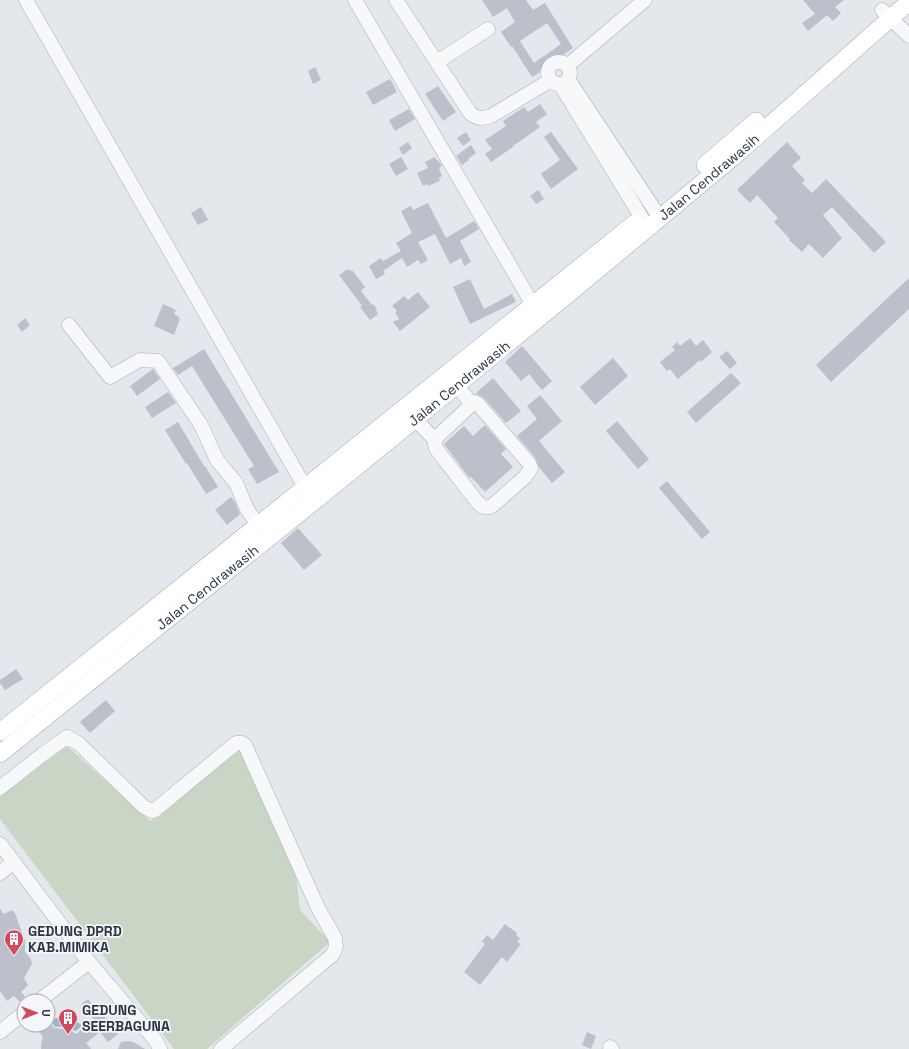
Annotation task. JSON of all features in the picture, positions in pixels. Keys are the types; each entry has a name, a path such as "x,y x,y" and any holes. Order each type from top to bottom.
{"main road":[{"name":"Jalan Cendrawasih","path":"0,754 311,504 456,385 650,218 731,143 889,9 909,2"},
{"name":"Jalan Cendrawasih","path":"0,732 533,305 650,218"}],"street":[{"path":"26,0 305,487"},
{"path":"355,0 533,305"},
{"path":"396,0 470,113 479,118 491,116 561,77 645,0"},
{"path":"889,9 909,36"},
{"path":"437,62 488,29"},
{"path":"561,77 650,218"},
{"path":"69,324 110,377 140,360 158,361 201,425 217,460 236,483 247,509 258,525"},
{"path":"456,385 472,404"},
{"path":"415,419 435,440 437,450 478,503 485,508 492,506 525,477 531,468 529,463 476,402 474,402 435,440"},
{"path":"0,788 67,737 78,743 144,807 152,811 236,743 245,744 318,908 335,938 336,946 331,956 221,1049"},
{"path":"0,844 89,962 156,1041 160,1049"},
{"path":"0,873 14,862"},
{"path":"49,993 89,962"},
{"path":"0,1032 16,1019"}],"green space":[{"path":"67,746 150,821 240,750 293,844 300,910 330,942 207,1049 174,1049 0,819 0,797"}],"water":[{"path":"56,1018 67,1018 74,1020 82,1026 76,1031 66,1027 56,1027"}],"building":[{"path":"482,0 526,0 533,10 545,3 573,48 532,77 501,32 515,22 507,8 493,17","holes":["547,23 561,44 534,63 520,41"]},
{"path":"803,0 844,0 835,7 841,13 833,21 827,15 808,31 802,23 815,14"},
{"path":"315,67 321,80 313,84 308,71"},
{"path":"390,79 397,92 373,105 366,92"},
{"path":"438,86 456,112 443,121 425,94"},
{"path":"540,104 547,114 536,122 540,127 491,162 485,154 492,149 485,140 506,126 503,121 524,107 528,112"},
{"path":"409,109 415,119 395,131 389,120"},
{"path":"466,132 471,140 463,146 457,138"},
{"path":"551,132 578,169 551,189 541,174 560,160 544,137"},
{"path":"408,142 412,148 403,155 399,148"},
{"path":"787,142 801,158 792,166 805,180 802,183 812,193 826,179 886,242 874,253 832,207 823,215 842,238 823,258 809,244 802,252 789,240 790,239 774,222 778,218 757,195 750,203 737,190"},
{"path":"471,145 476,153 462,165 456,156"},
{"path":"401,157 408,169 396,176 389,164"},
{"path":"435,157 442,166 439,168 442,176 439,178 440,181 428,186 427,184 423,186 417,173 428,168 425,162"},
{"path":"538,190 544,199 536,204 530,196"},
{"path":"428,203 446,238 474,221 479,229 460,241 471,262 464,266 461,258 450,264 435,234 418,242 428,260 421,264 418,260 407,267 402,258 383,271 385,274 376,279 369,266 381,258 383,261 401,251 396,243 412,233 401,211 411,206 413,210"},
{"path":"201,207 208,220 198,225 191,213"},
{"path":"348,269 350,271 352,270 365,287 361,291 377,309 376,311 378,314 370,320 360,307 362,306 339,275"},
{"path":"909,278 909,309 831,382 816,365"},
{"path":"470,279 484,309 512,294 516,302 470,324 453,287"},
{"path":"418,292 430,307 400,331 393,322 399,319 395,313 397,311 392,306 404,296 408,300"},
{"path":"163,304 176,310 174,314 180,319 174,335 154,326"},
{"path":"25,318 30,325 22,332 17,325"},
{"path":"690,338 696,346 703,340 712,352 678,379 670,369 667,371 660,362 675,350 672,347 677,342 680,346"},
{"path":"522,346 552,381 542,390 529,374 521,381 505,362"},
{"path":"204,349 279,472 257,484 248,469 254,466 192,366 178,375 173,368"},
{"path":"727,351 737,363 730,369 719,357"},
{"path":"613,358 628,376 595,405 580,387"},
{"path":"153,369 160,379 137,396 130,386"},
{"path":"731,373 741,383 696,423 687,412"},
{"path":"493,378 521,411 506,423 484,398 476,393"},
{"path":"168,392 176,403 152,418 145,407"},
{"path":"540,395 562,421 539,441 565,472 552,483 539,467 535,457 517,436 537,419 527,406"},
{"path":"617,421 649,459 638,469 606,431"},
{"path":"178,422 218,487 206,494 165,430"},
{"path":"485,425 506,449 501,454 513,467 485,492 471,477 470,478 468,476 444,444 464,426 473,436"},
{"path":"667,481 710,532 702,539 659,488"},
{"path":"231,497 240,514 227,525 215,510"},
{"path":"298,528 322,555 304,570 281,543"},
{"path":"16,669 23,679 5,690 0,683 0,680"},
{"path":"106,700 115,711 90,733 80,722"},
{"name":"GEDUNG DPRD KAB.MIMIKA","path":"0,909 4,914 12,910 15,913 25,941 25,952 31,959 32,964 24,978 28,985 21,992 22,993 16,993 16,998 14,996 7,1001 0,991"},
{"path":"505,924 517,933 516,935 520,938 517,942 521,944 507,962 502,957 480,985 464,972 485,944 482,942 487,935 493,940"},
{"path":"88,999 95,1008 97,1007 118,1034 108,1042 100,1032 86,1043 91,1049 41,1049 43,1037 40,1033 56,1033 56,1028 70,1030 76,1034 94,1020 81,1004"},
{"path":"587,1032 596,1036 591,1049 582,1045"},
{"path":"129,1041 145,1049 118,1049 121,1042"}],"place":[{"name":"GEDUNG DPRD KAB.MIMIKA","path":"14,956"},
{"name":"GEDUNG SEERBAGUNA","path":"68,1035"}]}
